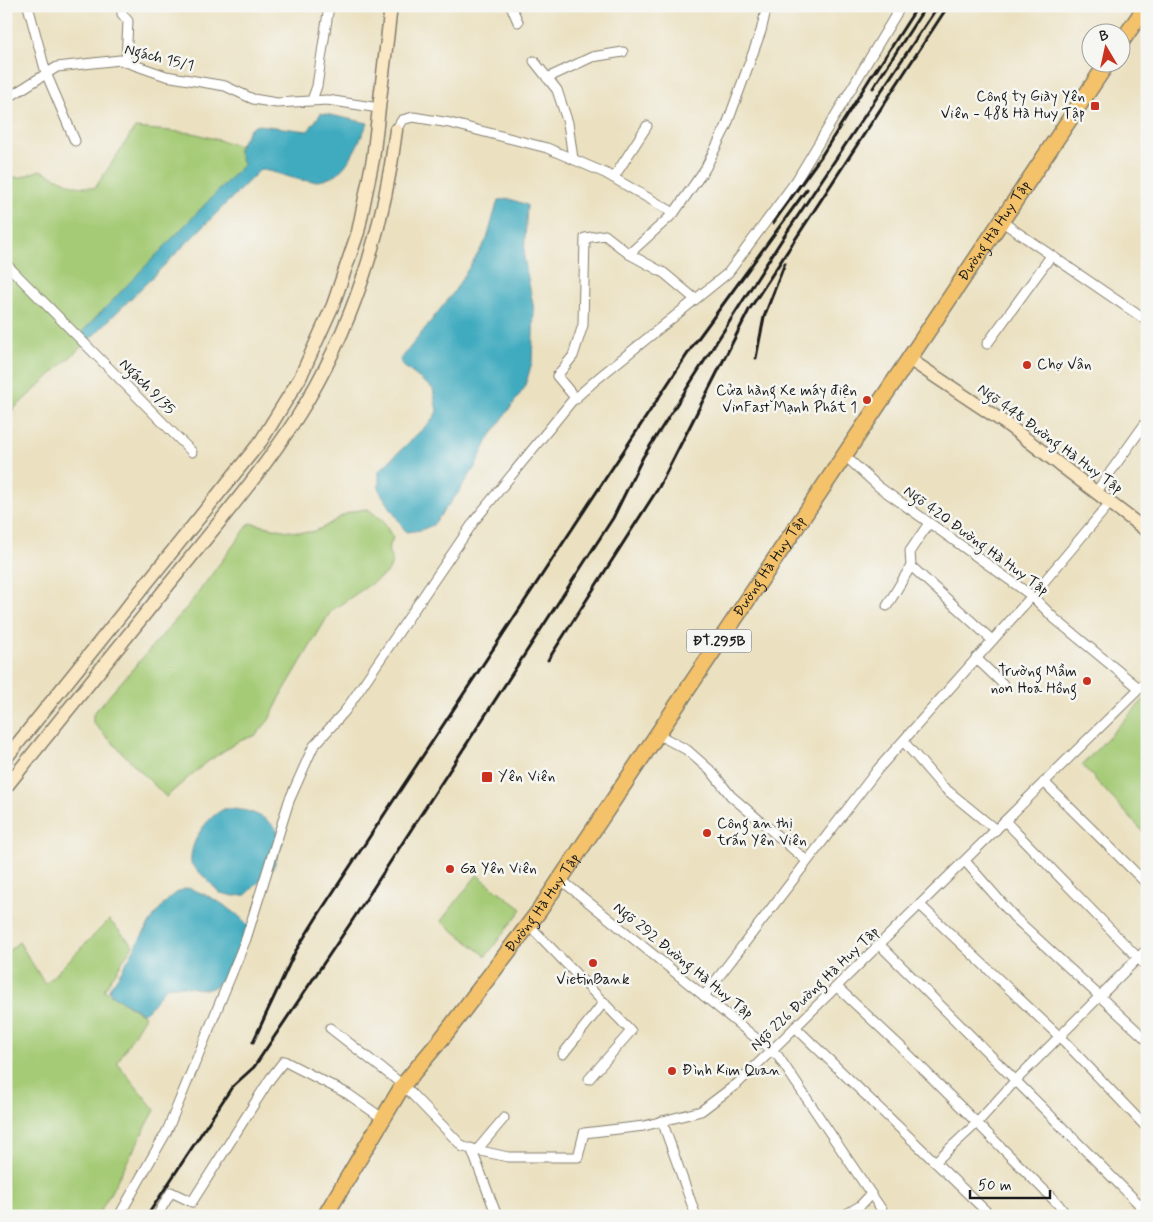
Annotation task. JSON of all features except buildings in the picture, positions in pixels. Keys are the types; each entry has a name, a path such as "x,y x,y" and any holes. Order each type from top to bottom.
{"main road":[{"path":"1130,29 1146,6"},
{"name":"Đường Hà Huy Tập","path":"324,1216 403,1086 529,925 1101,72"}],"street":[{"path":"28,6 46,73 75,140"},
{"path":"122,6 122,14 128,21 126,61"},
{"path":"312,100 317,86 329,6"},
{"path":"6,758 265,434 300,378 333,306 347,268 367,192 391,6"},
{"path":"511,6 518,22"},
{"path":"628,254 674,213 700,176 726,127 761,31 767,6"},
{"path":"119,1216 167,1131 239,958 289,801 313,747 345,711 475,520 528,452 576,399 597,379 728,273 796,181 901,6"},
{"path":"547,78 592,56 623,52"},
{"name":"Ngách 15/1","path":"6,99 57,67 74,64 126,61 166,76 225,86 253,98 277,103 312,100 379,108"},
{"path":"534,61 558,90 568,123 573,159"},
{"path":"6,787 257,476 299,415 319,379 364,275 386,193 396,130 402,120 413,117 450,123 547,148 614,177 674,213"},
{"path":"614,177 647,126"},
{"path":"1001,222 1147,321"},
{"path":"576,399 557,376 572,356 583,325 585,238 605,235 628,254 664,273 696,299"},
{"path":"987,344 1051,256"},
{"name":"Ngách 9/35","path":"6,264 192,452"},
{"path":"347,268 364,275"},
{"name":"Ngõ 448 Đường Hà Huy Tập","path":"909,358 1006,423 1147,531"},
{"path":"1096,492 1147,421"},
{"name":"Ngõ 420 Đường Hà Huy Tập","path":"844,455 879,487 1032,596 1055,619 1140,688"},
{"path":"704,996 878,769 1032,596 1110,503"},
{"path":"887,606 911,566 910,551 929,523"},
{"path":"911,566 992,640"},
{"path":"976,658 1003,684"},
{"name":"Ngõ 226 Đường Hà Huy Tập","path":"330,1028 403,1086 463,1146 508,1157 578,1157 584,1133 644,1126 700,1111 738,1083 1147,681"},
{"path":"657,734 687,750 712,772 730,796 807,861"},
{"path":"904,742 942,786 996,830"},
{"path":"1044,782 1147,884"},
{"path":"1005,822 1147,967"},
{"path":"965,861 1015,918 1147,1040"},
{"name":"Ngõ 292 Đường Hà Huy Tập","path":"560,878 778,1056 886,1216"},
{"path":"920,905 1060,1037 1147,1128"},
{"path":"529,925 631,1031 589,1079"},
{"path":"880,945 1015,1081 1144,1202 1134,1216"},
{"path":"935,1162 977,1123 1015,1081 1147,949"},
{"path":"837,987 977,1123 1058,1204 1067,1216"},
{"path":"563,1054 604,1002"},
{"path":"795,1027 991,1216"},
{"path":"157,1216 171,1192 192,1202 270,1079 284,1061 348,1094 382,1118"},
{"path":"497,1216 474,1149 504,1118"},
{"path":"662,1121 696,1216"},
{"path":"843,1216 860,1206 871,1194"}],"green space":[{"path":"135,128 193,133 274,155 89,340 6,416 6,175 19,178 40,170 75,186 95,188"},
{"path":"368,509 383,521 393,538 388,550 393,562 388,572 331,611 283,692 269,720 256,735 237,742 203,765 166,797 97,727 93,722 93,714 188,606 250,523 308,532 323,528 351,512"},
{"path":"1147,696 1147,836 1082,765"},
{"path":"477,875 522,909 486,956 441,921"},
{"path":"109,920 133,945 104,990 145,1016 117,1063 155,1110 98,1216 6,1216 6,953 19,942 45,984"}],"water":[{"path":"321,113 368,123 351,157 337,174 327,179 316,181 301,180 260,170 89,340 82,332 243,165 238,149 250,128 258,125 308,131"},
{"path":"510,199 527,205 524,257 534,310 532,362 525,387 489,438 475,467 458,493 433,525 421,530 406,532 379,490 379,471 433,419 437,411 433,389 402,365 400,360 453,293 487,239 498,200"},
{"path":"224,809 251,812 267,820 279,833 283,841 273,868 246,895 234,896 220,893 191,864 193,847 200,832 211,818"},
{"path":"188,888 221,903 249,926 233,963 215,987 197,989 178,986 166,987 148,1010 142,1013 115,997 109,991 110,987 165,903 176,893"}],"railway":[{"path":"873,88 926,6"},
{"path":"147,1216 232,1087 254,1067 350,924 613,518 643,457 781,241 938,6"},
{"path":"548,660 659,487 749,310 948,6"},
{"path":"876,71 914,12"},
{"path":"773,223 822,155 879,64"},
{"path":"253,1042 295,952 320,912 694,344 807,189"},
{"path":"756,358 764,317 785,263"}],"place":[{"name":"Công ty Giày Yên Viên - 488 Hà Huy Tập","path":"1095,106"},
{"name":"Chợ Vân","path":"1027,365"},
{"name":"Cửa hàng Xe máy điện VinFast Mạnh Phát 1","path":"867,400"},
{"name":"Trường Mầm non Hoa Hồng","path":"1087,681"},
{"name":"Yên Viên","path":"487,777"},
{"name":"Công an thị trấn Yên Viên","path":"707,833"},
{"name":"Ga Yên Viên","path":"450,869"},
{"name":"VietinBank","path":"593,963"},
{"name":"Đình Kim Quan","path":"672,1071"}]}
